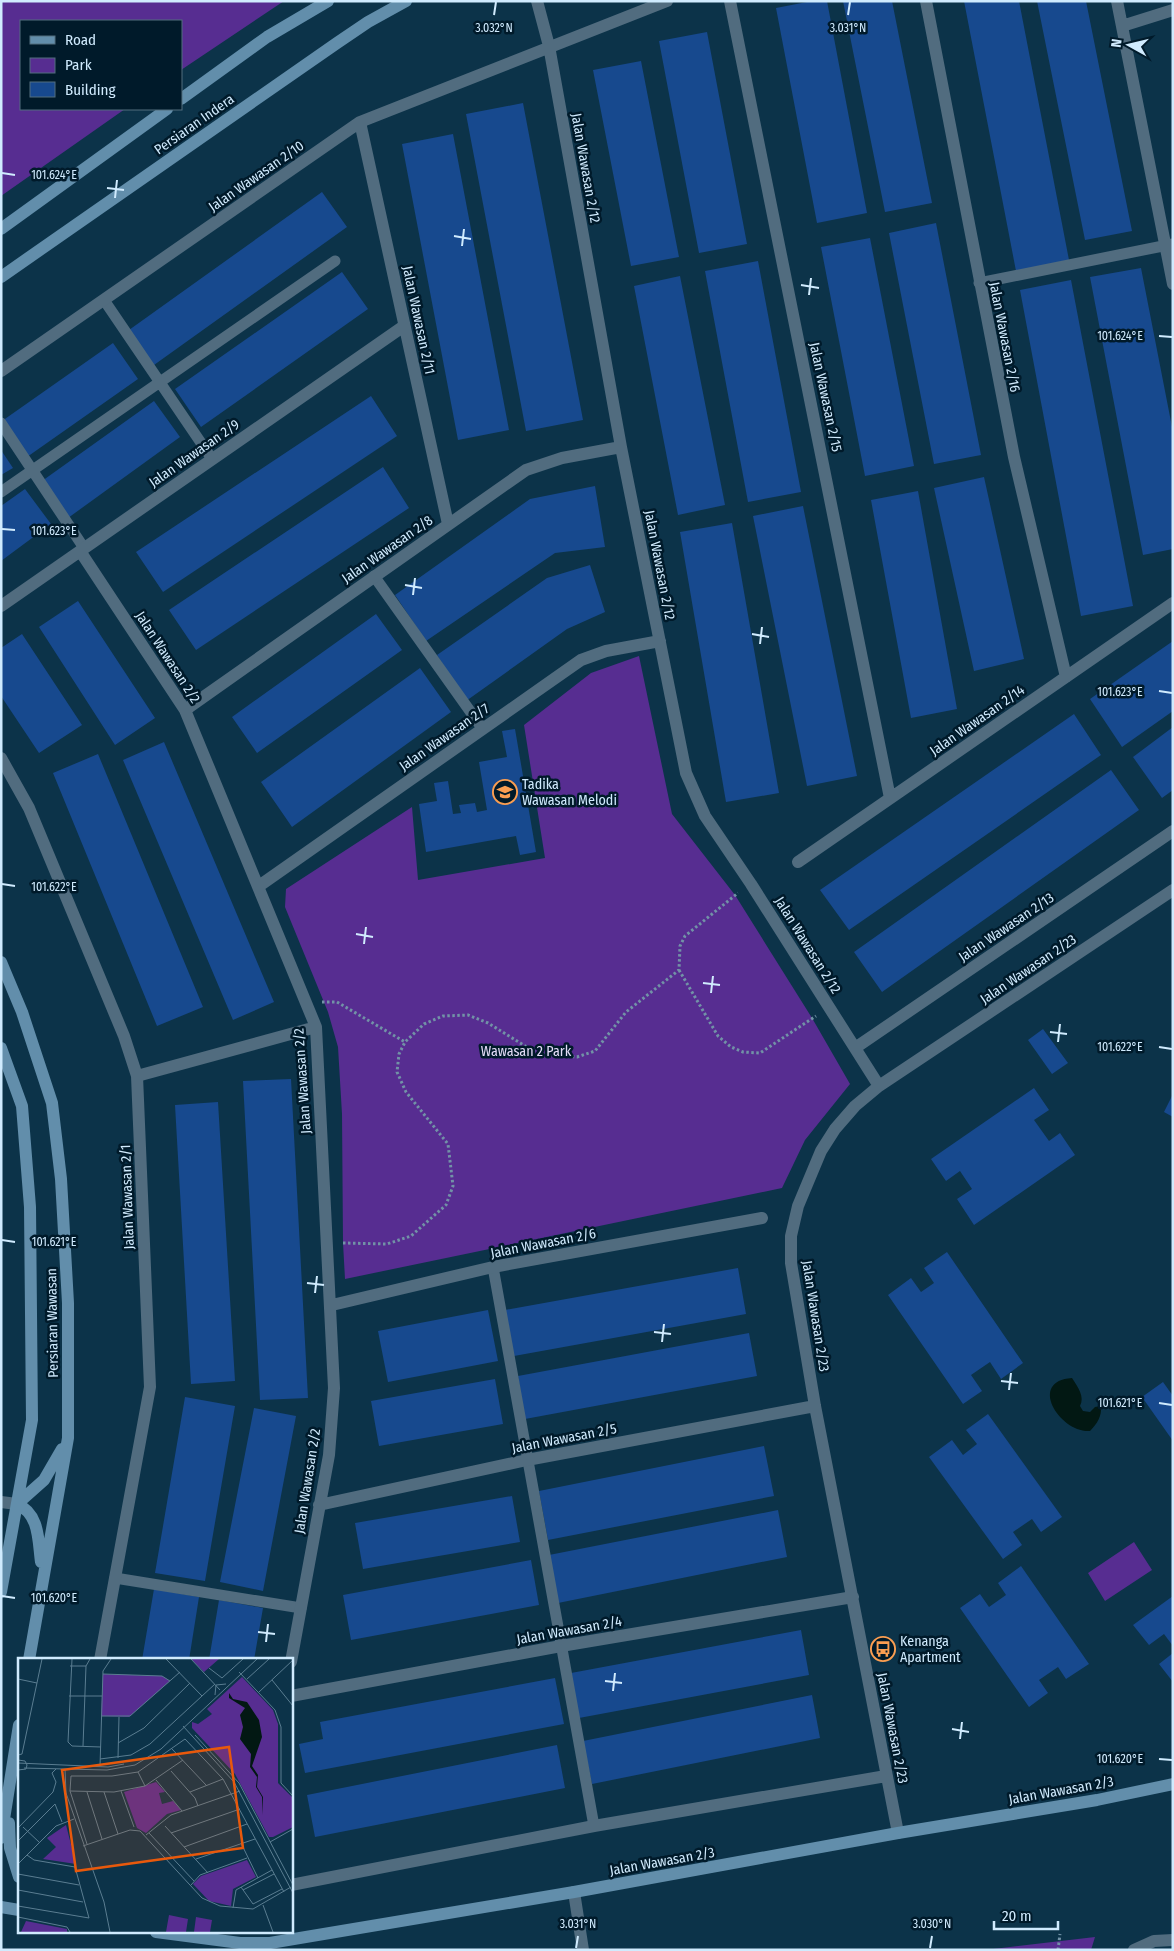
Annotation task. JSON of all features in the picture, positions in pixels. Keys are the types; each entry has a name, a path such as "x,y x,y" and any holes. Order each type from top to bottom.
{"main road":[{"name":"Persiaran Indera","path":"182,98 267,37 328,1"},
{"name":"Persiaran Indera","path":"1,277 337,43 368,22 406,1"},
{"name":"Persiaran Indera","path":"1,229 166,110"},
{"name":"Persiaran Wawasan","path":"1,962 22,1012 52,1103 61,1179 67,1293 68,1438 42,1575 29,1658"},
{"name":"Persiaran Wawasan","path":"1,1048 22,1106 30,1207 32,1420 1,1592"},
{"path":"42,1575 35,1522 26,1508 17,1504 44,1480 68,1438"},
{"path":"1,1838 18,1731"},
{"name":"Jalan Wawasan 2/3","path":"171,1934 240,1943 270,1943 574,1892 898,1833 1097,1800 1173,1784"},
{"path":"7,1801 10,1848 18,1873"},
{"path":"1,1907 18,1910"}],"street":[{"name":"Jalan Wawasan 2/12","path":"537,1 549,46 621,447 686,773 705,816 751,884 879,1086"},
{"name":"Jalan Wawasan 2/10","path":"1,371 360,122 667,1"},
{"name":"Jalan Wawasan 2/15","path":"730,1 890,798"},
{"name":"Jalan Wawasan 2/16","path":"926,1 1014,457 1066,678"},
{"path":"1117,1 1169,245 1173,284"},
{"path":"1122,26 1173,10"},
{"name":"Jalan Wawasan 2/11","path":"360,122 448,524"},
{"name":"Jalan Wawasan 2/9","path":"1,606 404,326"},
{"name":"Jalan Wawasan 2/8","path":"185,710 526,470 562,458 621,447"},
{"name":"Jalan Wawasan 2/2","path":"82,549 185,710 260,886 304,1002 316,1027 332,1305 334,1388 329,1455 292,1658"},
{"name":"Jalan Wawasan 2/14","path":"798,862 1173,603"},
{"name":"Jalan Wawasan 2/7","path":"260,886 482,728 582,660 606,650 660,641"},
{"name":"Jalan Wawasan 2/1","path":"1,758 29,808 124,1036 137,1076 150,1387 100,1658"},
{"name":"Jalan Wawasan 2/13","path":"855,1048 1173,831"},
{"name":"Jalan Wawasan 2/23","path":"898,1833 815,1406 791,1263 791,1236 798,1206 821,1151 835,1128 855,1106 879,1086 1173,890"},
{"path":"137,1076 316,1027"},
{"name":"Jalan Wawasan 2/6","path":"332,1305 493,1267 762,1218"},
{"name":"Jalan Wawasan 2/5","path":"319,1505 528,1460 815,1406"},
{"path":"1,1502 17,1504"},
{"name":"Jalan Wawasan 2/4","path":"292,1696 562,1646 853,1597"},
{"path":"292,1884 594,1826 886,1776"},
{"path":"574,1892 583,1950"},
{"path":"1134,1950 1154,1941 1173,1940"}],"lane":[{"path":"980,283 1169,245"},
{"path":"1,492 335,261"},
{"path":"104,300 212,459"},
{"path":"1,423 82,549"},
{"path":"374,576 482,728"},
{"path":"493,1267 594,1826"},
{"path":"115,1578 301,1608"}],"path":[{"path":"751,884 685,936 680,946 679,970 718,1036 731,1047 743,1052 760,1053 830,1008"},
{"path":"343,1243 387,1244 411,1236 446,1205 453,1186 448,1144 406,1092 397,1072 399,1054 405,1042 424,1024 443,1016 468,1015 488,1023 538,1054 577,1057 596,1052 626,1012 679,970"},
{"path":"304,1002 337,1002 405,1042"},
{"path":"1058,1950 1060,1934"}],"green space":[{"path":"1,1 284,1 182,69 182,20 20,20 20,110 124,110 1,196"},
{"name":"Wawasan 2 Park","path":"639,656 672,814 735,895 812,1018 850,1084 805,1140 782,1188 345,1279 342,1114 338,1047 328,1012 285,907 286,889 412,807 418,880 545,858 524,725 591,673"},
{"path":"1134,1542 1152,1570 1105,1601 1088,1573"},
{"path":"1095,1937 1091,1950 985,1950"}],"shaded area":[{"path":"1072,1378 1080,1392 1082,1399 1080,1406 1083,1411 1090,1412 1095,1407 1101,1406 1098,1420 1090,1431 1068,1424 1059,1416 1053,1406 1050,1397 1052,1388 1059,1381"}],"building":[{"path":"812,1 827,1 867,213 817,223 776,8"},
{"path":"843,1 892,1 932,203 885,212"},
{"path":"964,1 1019,1 1069,260 1016,271"},
{"path":"1037,1 1086,1 1132,231 1085,240"},
{"path":"707,32 747,244 699,253 659,41"},
{"path":"641,61 679,257 631,266 593,70"},
{"path":"523,103 583,420 526,431 466,114"},
{"path":"453,134 509,430 458,440 402,144"},
{"path":"322,192 347,227 154,365 129,330"},
{"path":"936,223 981,455 934,464 889,233"},
{"path":"870,238 914,466 865,476 821,247"},
{"path":"758,261 801,492 748,502 705,271"},
{"path":"1141,268 1173,432 1173,549 1143,555 1090,277"},
{"path":"342,272 368,309 201,427 175,389"},
{"path":"680,276 725,505 678,515 634,286"},
{"path":"1071,280 1133,606 1081,616 1020,290"},
{"path":"113,343 138,379 27,457 2,421"},
{"path":"371,396 397,436 163,592 136,552"},
{"path":"154,401 180,437 68,518 42,481"},
{"path":"1,450 13,468 1,475"},
{"path":"383,467 409,508 196,650 169,610"},
{"path":"984,477 1024,659 974,671 934,488"},
{"path":"595,486 605,547 555,553 426,641 395,595 530,499"},
{"path":"25,489 51,524 1,561 1,506"},
{"path":"918,491 957,709 911,718 871,500"},
{"path":"803,506 857,776 807,786 753,516"},
{"path":"732,523 779,793 726,802 680,532"},
{"path":"590,565 605,612 567,629 466,701 437,655 547,578"},
{"path":"78,601 155,718 115,745 39,627"},
{"path":"376,614 402,650 257,753 232,717"},
{"path":"22,634 82,725 39,753 1,696 1,648"},
{"path":"1173,641 1173,711 1122,747 1090,699"},
{"path":"420,668 451,712 292,827 261,782"},
{"path":"1074,714 1101,755 849,930 820,890"},
{"path":"1173,727 1173,790 1162,798 1133,757"},
{"name":"Tadika Wawasan Melodi","path":"515,729 536,852 520,855 516,836 426,852 419,804 437,801 434,783 448,781 453,814 461,813 459,805 475,803 477,812 487,810 479,762 507,757 502,731"},
{"path":"164,742 274,1002 233,1020 123,760"},
{"path":"98,754 203,1007 157,1026 53,773"},
{"path":"1111,770 1139,810 882,992 854,952"},
{"path":"1043,1029 1068,1063 1052,1074 1028,1040"},
{"path":"291,1079 308,1398 260,1400 243,1081"},
{"path":"1034,1088 1049,1110 1034,1120 1049,1141 1060,1133 1075,1155 974,1225 957,1199 972,1189 960,1171 946,1181 931,1159"},
{"path":"1173,1094 1173,1117 1164,1112"},
{"path":"218,1102 235,1381 191,1384 175,1105"},
{"path":"947,1252 1023,1363 1001,1379 990,1362 971,1375 982,1391 963,1404 888,1295 911,1278 921,1292 934,1283 924,1268"},
{"path":"738,1268 746,1314 514,1356 505,1310"},
{"path":"488,1310 498,1361 388,1382 378,1331"},
{"path":"749,1333 757,1376 525,1419 518,1376"},
{"path":"495,1379 503,1424 379,1446 371,1401"},
{"path":"1163,1382 1173,1396 1173,1441 1142,1397"},
{"path":"185,1397 235,1406 205,1581 155,1573"},
{"path":"254,1408 296,1416 263,1591 220,1582"},
{"path":"988,1414 1062,1517 1041,1532 1032,1519 1013,1532 1022,1545 1003,1559 929,1457 952,1440 963,1455 977,1444 966,1430"},
{"path":"764,1446 774,1496 548,1540 539,1491"},
{"path":"512,1496 520,1542 363,1569 355,1523"},
{"path":"778,1510 787,1557 558,1603 549,1555"},
{"path":"531,1560 539,1605 351,1640 343,1595"},
{"path":"1021,1566 1089,1664 1066,1679 1058,1667 1039,1680 1048,1693 1029,1707 960,1608 980,1594 989,1607 1006,1595 998,1583"},
{"path":"154,1589 199,1597 189,1658 142,1658"},
{"path":"1173,1596 1173,1646 1164,1634 1149,1645 1133,1625"},
{"path":"219,1600 263,1608 254,1658 209,1658"},
{"path":"801,1630 809,1675 579,1718 571,1673"},
{"path":"1173,1653 1173,1682 1159,1664"},
{"path":"555,1678 564,1724 305,1773 299,1744 323,1739 320,1722"},
{"path":"812,1695 820,1738 592,1784 583,1741"},
{"path":"557,1745 565,1788 315,1837 307,1795"}],"place":[{"name":"Tadika Wawasan Melodi","path":"505,792"},
{"name":"Kenanga Apartment","path":"883,1649"}]}
